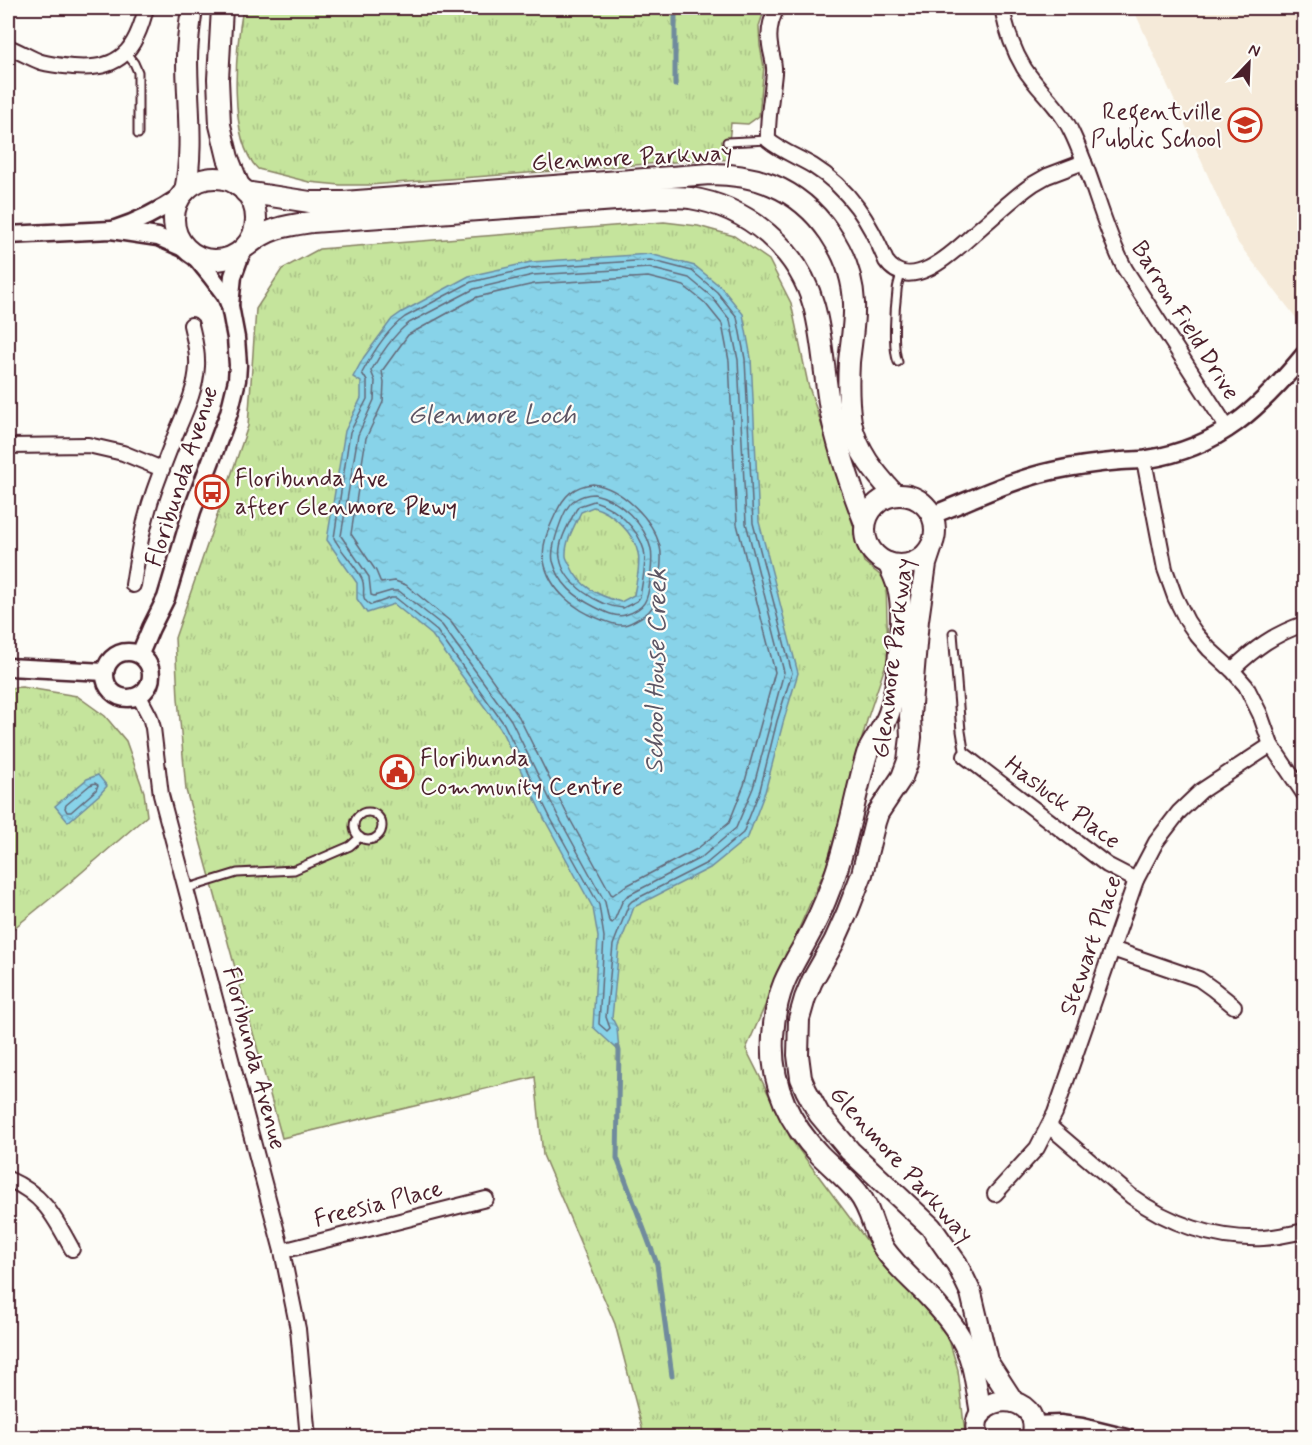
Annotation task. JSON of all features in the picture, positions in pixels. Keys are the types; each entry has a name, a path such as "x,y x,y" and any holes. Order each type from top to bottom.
{"main road":[{"path":"192,8 187,56 189,172 175,208 174,219 175,231 180,241 190,252 205,260 231,258 244,248 253,236 256,224 252,201 242,189 228,158 220,125 218,69 222,8"},
{"name":"Glenmore Parkway","path":"244,248 259,236 288,225 710,174 733,175 774,186 787,192 813,213 838,246 853,290 854,314 849,363 851,421 864,457 895,495"},
{"path":"182,194 194,184 205,179 217,178 229,181 242,189"},
{"name":"Glenmore Parkway","path":"242,189 310,202 537,196 687,198 714,203 741,215 774,239 792,259 811,295 843,466 866,523"},
{"path":"895,495 913,497 923,503 932,515 935,534 932,546 924,556 912,563 900,565 888,563 877,557 869,547 865,535 870,511 878,502 895,495"},
{"name":"Glenmore Parkway","path":"932,546 926,564 918,620 910,716 912,737 908,761 902,777 874,822 862,874 847,913 805,998 799,1019 798,1055 801,1078 806,1090 829,1128 931,1227 957,1264 965,1277 973,1300 987,1361 1012,1401 1020,1404 1031,1416 1032,1431"},
{"name":"Glenmore Parkway","path":"888,563 897,582 900,598 901,625 893,697 884,724 867,754 843,848 830,888 781,992 774,1029 774,1066 786,1106 800,1132 856,1191 866,1206 884,1249 953,1326 971,1362 981,1414 977,1424 978,1437"},
{"path":"981,1414 994,1402 1012,1401"}],"street":[{"path":"8,47 50,64 89,68 106,64 115,61 133,45 146,8"},
{"path":"777,8 770,29 774,66 768,140 814,166 843,190 868,221 886,261 901,273 914,273 938,264 1027,188 1047,176 1084,162"},
{"name":"Barron Field Drive","path":"1002,8 1011,41 1021,62 1061,113 1070,129 1112,242 1125,269 1227,429"},
{"path":"111,230 157,212 182,194"},
{"path":"8,235 111,230 158,237 190,252"},
{"name":"Floribunda Avenue","path":"230,306 233,276 244,248"},
{"name":"Floribunda Avenue","path":"140,654 166,598 192,511 232,404 237,380 236,338 230,306 226,296 190,252"},
{"path":"133,585 141,538 152,498 190,401 196,377 196,343 190,325"},
{"path":"932,515 1053,471 1144,460 1188,450 1208,441 1243,418 1268,397 1305,356"},
{"path":"8,446 88,445 123,453 162,469"},
{"path":"1144,460 1166,569 1175,597 1196,634 1246,686 1260,714 1271,745 1305,794"},
{"path":"1232,670 1268,640 1305,624"},
{"path":"127,651 140,654 146,659 152,672 145,692 139,696 125,698 112,692 105,679 105,672 106,666 115,655 127,651"},
{"path":"8,667 105,672"},
{"name":"Floribunda Avenue","path":"139,696 153,728 161,795 282,1251 298,1329 308,1437"},
{"name":"Stewart Place","path":"994,1194 1031,1156 1055,1113 1136,880 1156,842 1179,812 1201,791 1271,745"},
{"name":"Hasluck Place","path":"965,756 1107,865 1136,880"},
{"path":"1112,949 1199,979 1234,1006"},
{"path":"1049,1126 1144,1206 1177,1223 1212,1234 1246,1238 1263,1238 1305,1231"},
{"path":"8,1179 22,1186 43,1202 51,1211 72,1249"},
{"name":"Freesia Place","path":"282,1251 486,1198"},
{"path":"1032,1431 1059,1424 1127,1437"}],"lane":[{"path":"126,52 138,72 138,134"},
{"path":"727,142 768,140"},
{"path":"898,362 895,346 897,290 901,273"},
{"path":"953,633 965,756"},
{"path":"365,812 374,813 381,819 380,833 369,840 360,837 354,830 354,821 365,812"},
{"path":"185,889 237,873 294,870 350,846 360,837"}],"shaded area":[{"name":"Regentville Public School","path":"1133,8 1304,8 1304,328 1238,243"}],"green space":[{"path":"243,8 765,8 759,26 764,67 759,116 748,124 731,123 727,160 714,159 369,185 309,182 258,169 248,155 242,137 236,92 236,68"},
{"path":"664,222 698,226 734,236 769,260 791,303 808,384 864,562 886,580 888,658 868,717 826,867 746,1049 791,1139 882,1261 946,1330 958,1370 967,1437 642,1437 642,1427 615,1324 543,1155 535,1077 282,1138 186,790 175,638 248,426 256,309 282,269 319,249"},
{"path":"22,687 77,696 105,716 126,741 144,792 147,816 8,933 8,688"}],"water":[{"name":"Glenmore Loch","path":"650,254 695,266 721,287 743,314 751,358 759,522 798,673 765,792 748,837 710,868 634,907 619,947 612,1018 617,1028 619,1051 593,1027 598,937 593,908 546,822 500,728 432,635 394,604 367,613 357,599 357,583 327,540 345,431 361,398 361,382 353,377 364,357 392,319 402,312 469,276 531,262","holes":["593,507 621,524 632,538 638,553 639,569 634,595 621,602 605,597 584,585 574,573 566,557 569,539 581,512"]},
{"path":"98,775 107,786 68,822 55,806 87,779"}],"waterway":[{"name":"School House Creek","path":"675,8 675,85"},
{"name":"School House Creek","path":"618,1047 617,1158 657,1264 672,1376"}],"place":[{"name":"Regentville Public School","path":"1245,125"},
{"name":"Floribunda Ave after Glenmore Pkwy","path":"212,492"},
{"name":"Floribunda Community Centre","path":"397,772"}]}
